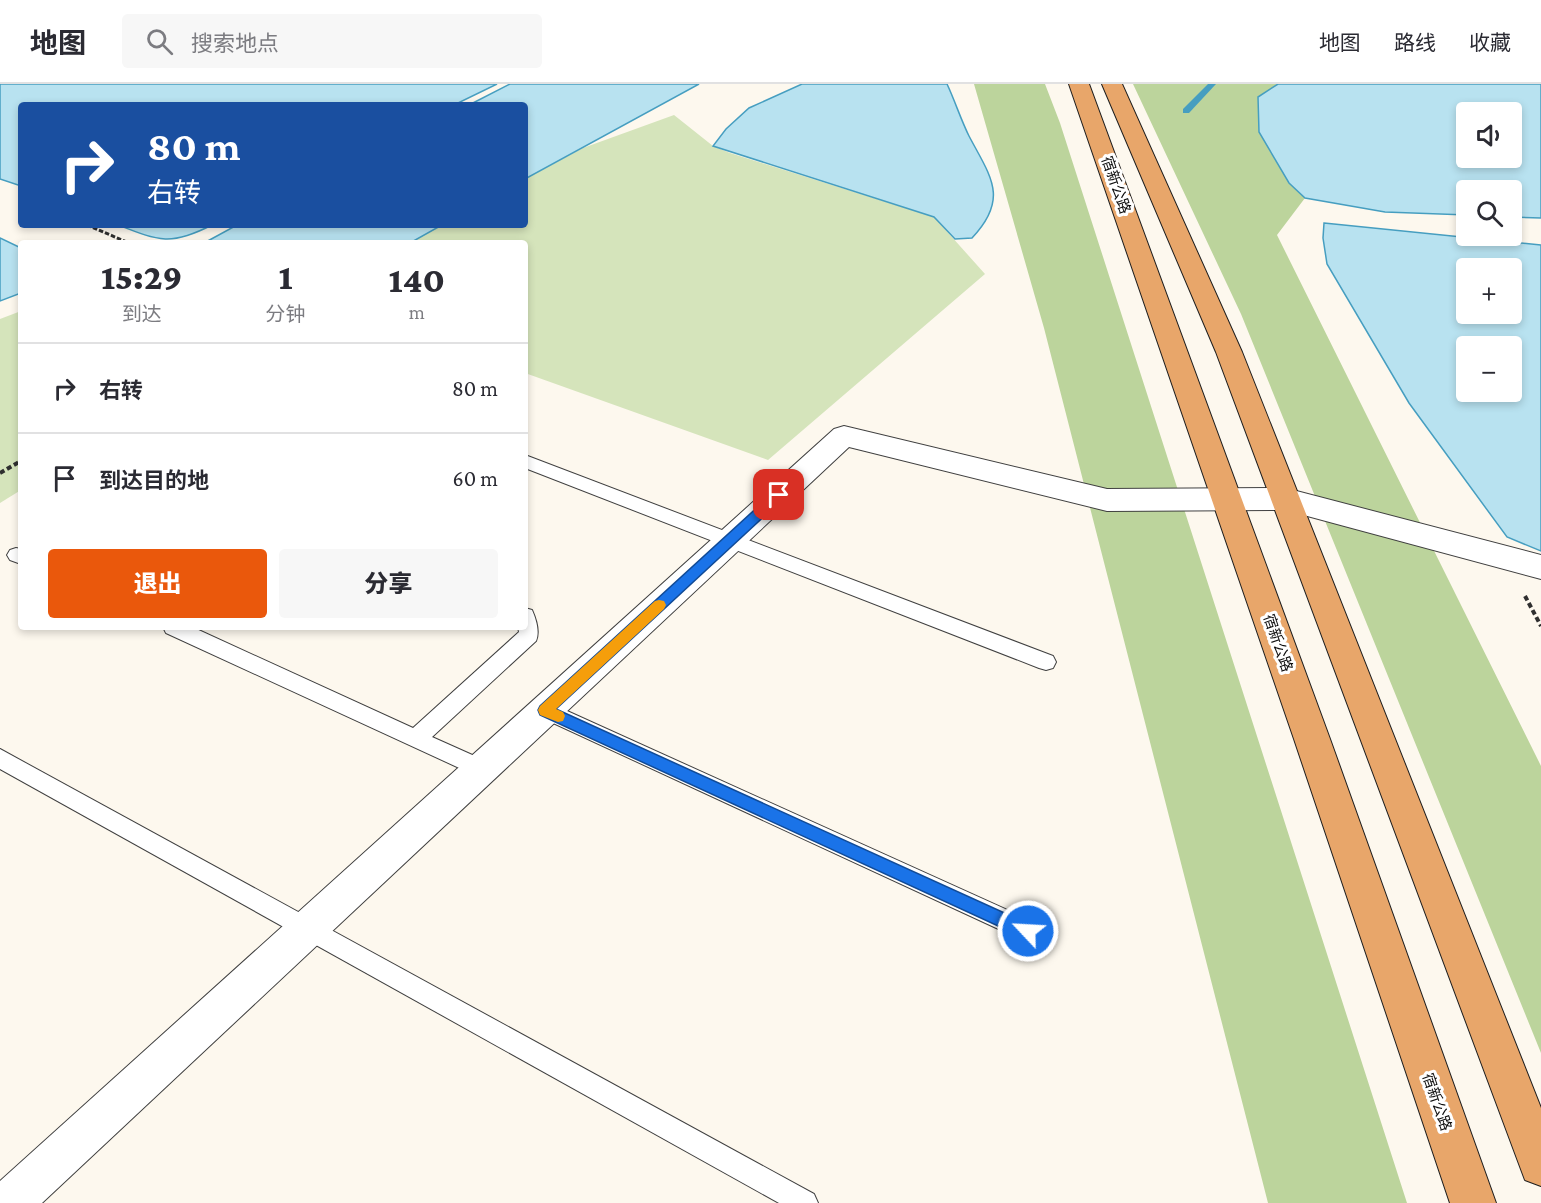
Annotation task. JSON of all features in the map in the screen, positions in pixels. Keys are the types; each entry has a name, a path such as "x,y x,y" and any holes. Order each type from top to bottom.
{"highway":[{"name":"宿新公路","path":"1079,84 1473,1203"},
{"path":"1112,84 1229,352 1541,1164"}],"street":[{"path":"9,1203 844,436 1107,500 1286,499 1541,567"}],"lane":[{"path":"528,462 1046,662"},
{"path":"179,630 481,769"},
{"path":"415,739 529,635 528,630"},
{"path":"545,710 1028,931"},
{"path":"0,758 805,1203"}],"path":[{"path":"94,228 122,240"},
{"path":"0,473 18,463"}],"green space":[{"path":"974,84 1045,84 1060,123 1407,1203 1268,1203 1044,328"},
{"path":"1133,84 1278,84 1271,89 1289,183 1305,198 1277,235 1541,766 1541,1053 1241,314"},
{"path":"674,115 713,146 730,153 934,217 985,274 768,460 528,374 528,240 415,240 437,228 528,228 528,177 583,148"},
{"path":"18,312 18,492 0,503 0,319"}],"water":[{"path":"0,84 497,84 460,102 18,102 18,185 0,179"},
{"path":"510,84 699,84 528,177 528,102 475,102"},
{"path":"802,84 947,84 993,187 991,211 984,224 972,238 955,239 934,217 713,146 726,129 749,108"},
{"path":"1278,84 1541,84 1541,218 1522,217 1522,180 1456,180 1456,215 1385,212 1305,198 1289,183 1259,132 1258,97"},
{"path":"1324,223 1456,236 1456,246 1522,246 1522,243 1541,245 1541,551 1507,537 1409,403 1327,264 1323,238"},
{"path":"126,228 206,228 175,238 165,239 144,235"},
{"path":"232,228 437,228 415,240 210,240"},
{"path":"0,238 18,247 18,294 0,301"}],"waterway":[{"path":"1186,111 1212,84"}],"slow traffic":[{"path":"558,716 545,710 659,605"}],"route":[{"path":"779,495 545,710 1028,931"}]}
